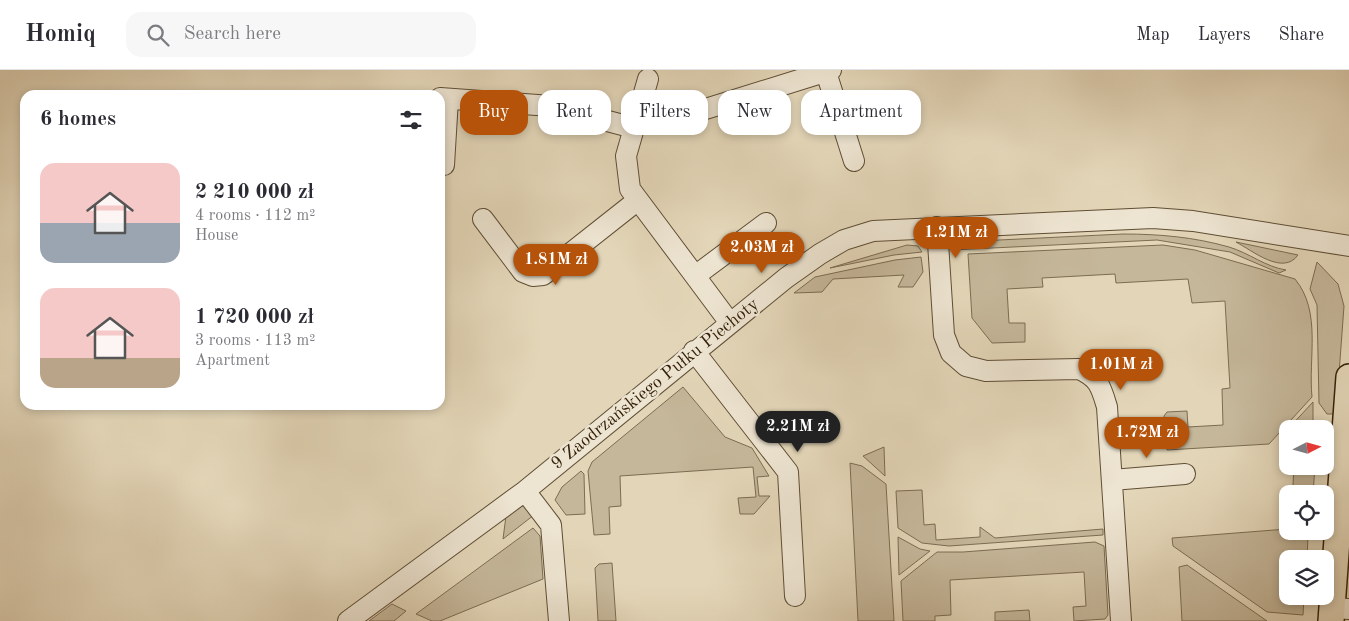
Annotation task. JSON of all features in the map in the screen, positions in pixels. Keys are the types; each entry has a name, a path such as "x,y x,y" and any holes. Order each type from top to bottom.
{"main road":[{"path":"1338,613 1343,557 1349,376"}],"street":[{"path":"708,108 829,71 854,161"},
{"path":"645,90 648,79"},
{"path":"445,98 551,106 621,125"},
{"path":"632,135 626,156 630,189 730,323"},
{"path":"483,219 523,272 537,276 543,275 638,200"},
{"name":"9 Zaodrzańskiego Pułku Piechoty","path":"348,621 524,491 786,278 844,240 873,231 1152,218 1193,221 1349,246"},
{"path":"695,276 766,223"},
{"path":"937,227 944,335 951,353 966,366 986,371 1079,369 1093,375 1101,389 1107,407 1121,621"},
{"path":"694,351 788,472 796,596"},
{"path":"1112,480 1185,474"},
{"path":"524,491 552,525 559,621"}],"shaded area":[{"path":"1123,234 1176,237 1203,241 1229,247 1271,266 1286,270 1279,273 1230,252 1157,240 951,250 958,242"},
{"path":"1236,242 1298,255 1292,261 1276,262 1259,256"},
{"path":"907,245 918,246 922,252 894,255 830,268"},
{"path":"1163,245 1195,250 1295,279 1303,292 1311,321 1312,397 1291,420 1279,420 1279,433 1269,444 1167,450 1164,416 1167,412 1187,411 1188,427 1223,425 1222,389 1230,388 1225,301 1192,303 1188,279 1116,283 1115,274 1042,278 1043,287 1007,289 1009,323 1025,323 1025,342 992,343 972,318 968,254"},
{"path":"921,257 923,272 913,287 898,287 904,275 833,279 822,292 794,293 815,277 895,260"},
{"path":"1317,262 1338,284 1344,306 1336,414 1327,414 1319,403 1317,305 1310,289"},
{"path":"683,387 725,437 752,448 769,476 757,477 759,496 770,496 754,514 740,514 738,498 756,497 753,467 620,476 621,506 609,507 610,534 594,535 588,471 592,462"},
{"path":"1313,402 1313,420 1296,420"},
{"path":"884,447 885,476 863,456"},
{"path":"850,463 862,466 886,484 894,621 858,621"},
{"path":"581,471 584,474 585,514 566,515 555,500 562,487"},
{"path":"1294,475 1314,475 1314,485 1293,485"},
{"path":"922,490 924,525 935,524 936,540 980,537 980,527 995,538 1103,529 1103,535 949,546 922,543 898,528 896,491"},
{"path":"524,505 534,515 503,539 506,516"},
{"path":"533,528 540,536 543,579 440,621 432,621 416,614"},
{"path":"1279,530 1279,540 1308,540 1307,550 1279,550 1279,605 1304,605 1303,615 1267,612 1173,546 1172,538"},
{"path":"898,537 920,549 930,551 899,575"},
{"path":"1095,542 1104,546 1108,615 1105,619 1074,621 1073,607 1086,606 1084,572 950,580 951,615 935,616 935,621 903,621 901,581 937,552 963,552"},
{"path":"612,563 616,621 598,621 595,568 599,564"},
{"path":"1187,565 1267,621 1182,621 1179,567"},
{"path":"392,604 406,611 394,621 369,621"},
{"path":"1029,610 1030,621 995,621 995,612"}]}
